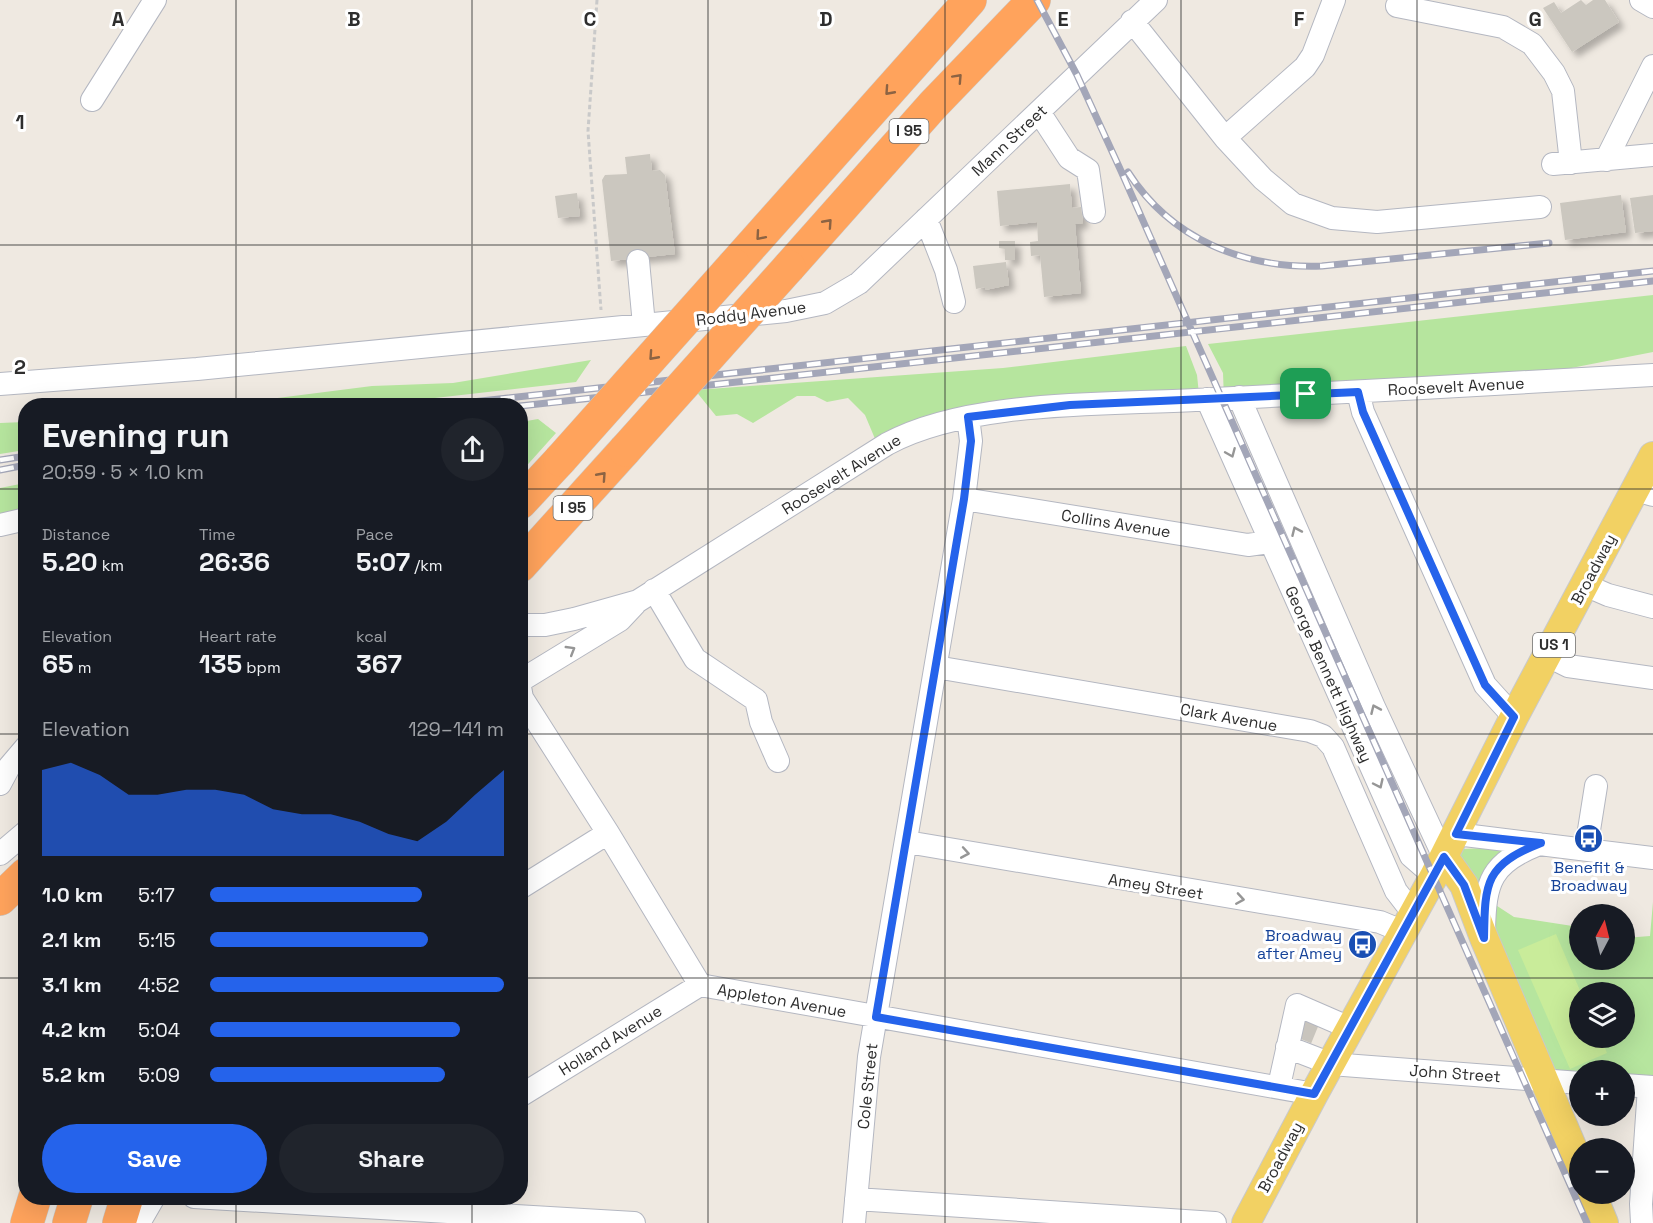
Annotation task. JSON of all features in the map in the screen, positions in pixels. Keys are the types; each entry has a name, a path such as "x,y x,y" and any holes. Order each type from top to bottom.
{"highway":[{"name":"I 95","path":"528,494 970,0"},
{"name":"I 95","path":"528,557 940,98 1034,0"},
{"path":"0,898 18,881"},
{"path":"27,1223 32,1205"},
{"path":"69,1223 75,1205"},
{"path":"119,1223 125,1205"}],"main road":[{"name":"Broadway","path":"1246,1223 1444,856 1514,717 1586,585 1644,493 1653,456"},
{"name":"George Bennett Highway","path":"1444,856 1461,912 1482,933 1569,1139"},
{"path":"1596,1204 1604,1223"}],"street":[{"path":"92,100 155,0"},
{"name":"Mann Street","path":"926,219 1156,0"},
{"path":"1225,138 1305,67 1313,55 1334,0"},
{"path":"1641,0 1653,7"},
{"path":"1397,9 1503,27 1532,44 1554,73 1563,91 1562,164 1653,155"},
{"path":"1132,21 1225,138 1278,193 1293,204 1332,218 1399,221 1540,207"},
{"path":"1606,160 1653,66"},
{"path":"1039,112 1069,158 1088,170 1094,212"},
{"path":"926,219 946,270 954,302"},
{"name":"Roddy Avenue","path":"0,384 197,369 786,311 825,303 859,283 926,219"},
{"path":"638,261 644,325"},
{"name":"Roosevelt Avenue","path":"528,625 545,625 574,619 646,595 887,444 926,426 968,417 1070,405 1358,392 1653,375"},
{"path":"1358,392 1363,412 1485,685 1514,717"},
{"name":"George Bennett Highway","path":"1208,399 1269,542 1412,856 1444,856 1374,707 1239,397"},
{"name":"Cole Street","path":"854,1223 869,1057 964,499 971,441 968,417"},
{"name":"Collins Avenue","path":"964,499 1248,545 1269,542"},
{"path":"0,525 18,521"},
{"path":"1586,585 1608,595 1653,607"},
{"path":"528,676 620,620 646,595 694,659 756,700 760,722 778,761"},
{"path":"1548,656 1568,666 1653,678"},
{"name":"Clark Avenue","path":"936,667 1310,731 1323,736 1333,747 1408,922"},
{"name":"Appleton Avenue","path":"528,707 608,833 700,985 1314,1094"},
{"path":"0,784 18,756"},
{"path":"1586,849 1596,786"},
{"path":"528,883 608,833"},
{"path":"0,855 18,839"},
{"name":"Amey Street","path":"907,842 1380,922 1408,922"},
{"path":"1444,856 1541,843 1653,858"},
{"path":"1482,933 1488,885 1496,869 1517,853 1541,843"},
{"name":"Holland Avenue","path":"528,1091 700,985"},
{"path":"1279,1086 1307,1034 1350,1028"},
{"name":"John Street","path":"1307,1034 1330,1064 1569,1082"},
{"path":"1635,1086 1651,1087 1642,1223"},
{"path":"856,1199 1215,1223"},
{"path":"139,1223 149,1205"},
{"path":"329,1205 634,1223"}],"path":[{"path":"597,0 588,131 592,209 601,292 608,329"}],"green space":[{"path":"1653,295 1653,352 1459,390 1224,399 1223,373 1208,344"},
{"path":"1186,346 1197,375 1200,404 974,424 881,453 865,415 848,398 827,402 815,396 797,396 753,423 737,414 716,416 695,390 1003,368"},
{"path":"591,360 576,382 435,398 277,398 372,386 453,383"},
{"path":"538,419 556,433 528,464 528,421"},
{"path":"18,422 18,451 0,454 0,423"},
{"path":"18,484 18,513 0,518 0,488"},
{"path":"1524,846 1510,862 1488,900 1514,917 1569,925 1569,970 1635,970 1635,937 1650,936 1653,902 1653,1095 1635,1094 1635,1060 1569,1060 1569,1090 1560,1089 1441,858 1463,849"},
{"path":"1556,934 1569,965 1569,970 1571,970 1576,982 1569,982 1569,1048 1605,1048 1607,1053 1591,1060 1569,1060 1569,1067 1518,950"}],"building":[{"path":"1581,0 1586,5 1593,0 1605,0 1619,22 1572,52 1543,8 1554,2 1561,13"},
{"path":"650,154 652,171 660,170 665,175 675,254 611,261 602,180 605,175 627,174 625,157"},
{"path":"1070,184 1072,208 1081,207 1083,223 1075,224 1081,293 1044,297 1040,255 1031,256 1030,242 1038,241 1037,222 1000,226 997,191"},
{"path":"577,193 580,216 558,218 555,196"},
{"path":"1621,195 1626,232 1565,240 1560,203"},
{"path":"1653,195 1653,231 1635,233 1630,198"},
{"path":"999,241 1015,241 1015,260 1005,260 1005,249 999,248"},
{"path":"1006,262 1009,285 985,290 985,287 976,289 973,266"}],"tunnel":[{"path":"1301,1039 1308,1022"}],"railway":[{"path":"1037,0 1077,75 1121,171 1587,1223"},
{"path":"1128,172 1145,195 1165,215 1188,232 1212,245 1265,262 1293,266 1322,266 1549,243"},
{"path":"508,398 1653,271"},
{"path":"528,405 1653,281"},
{"path":"0,460 18,457"},
{"path":"0,470 18,467"}],"place":[{"name":"Benefit & Broadway","path":"1589,839"},
{"name":"Broadway after Amey","path":"1363,944"}],"route":[{"path":"1358,392 1363,412 1485,685 1494,698 1514,717 1456,834 1541,843 1517,853 1496,869 1488,885 1484,906 1484,938 1464,885 1444,857 1314,1094 1291,1088 876,1017 964,499 971,441 968,417 1070,405 1306,394 1358,392"}]}
